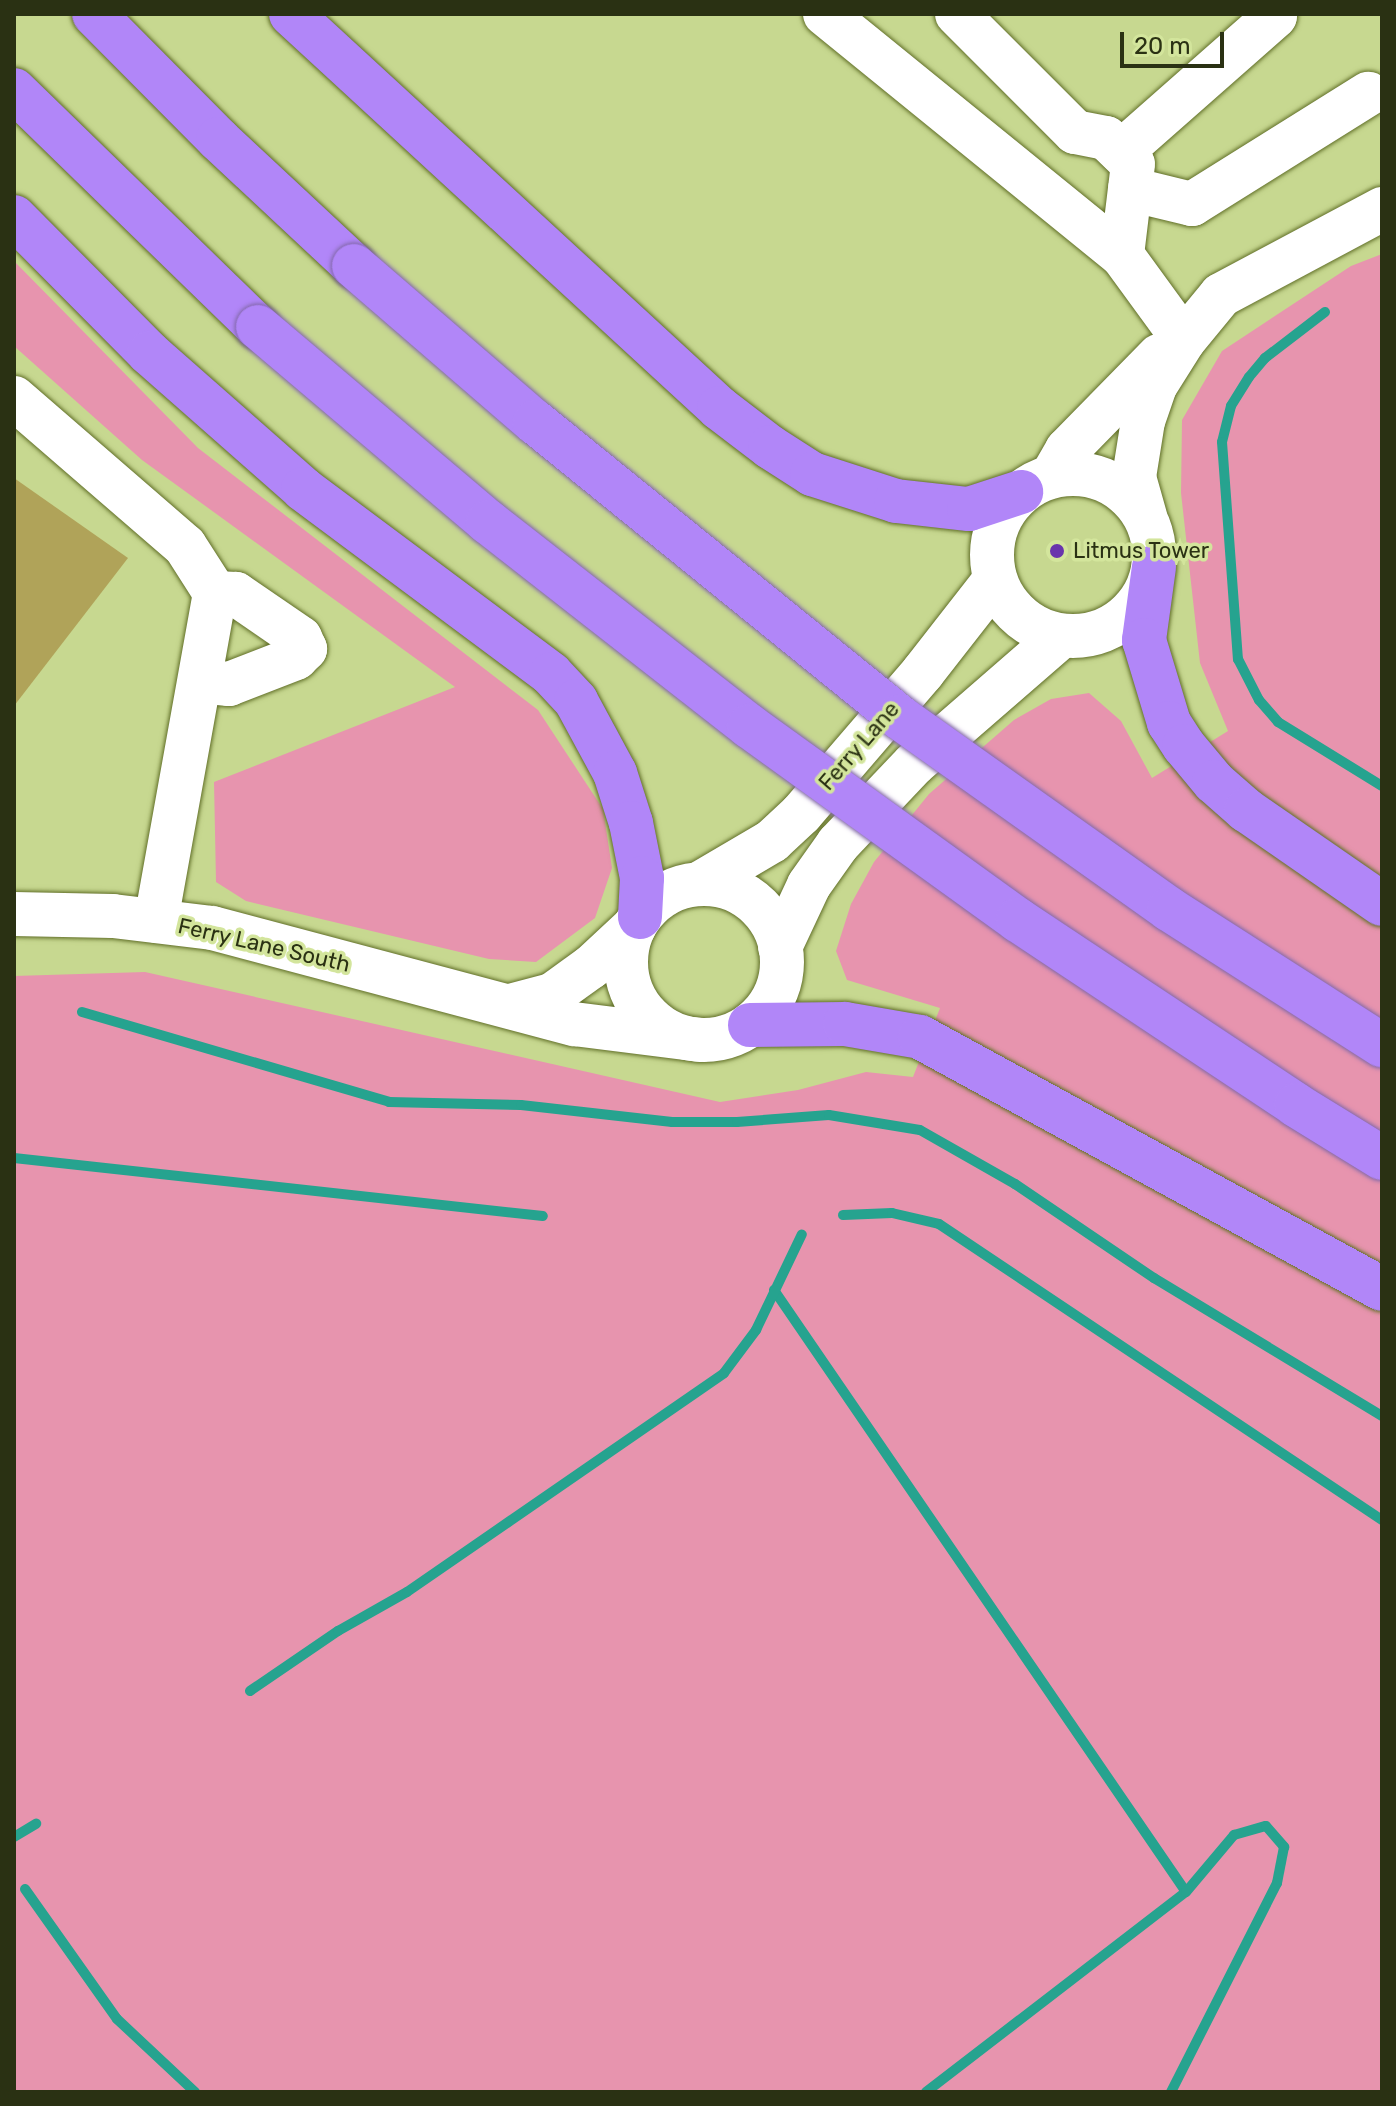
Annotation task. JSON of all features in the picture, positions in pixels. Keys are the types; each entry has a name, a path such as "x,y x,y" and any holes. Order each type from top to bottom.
{"highway":[{"path":"94,14 218,139 354,266 535,422 899,717 1169,909 1382,1045"},
{"path":"291,14 719,408 812,474 896,501 969,509 1036,484"},
{"path":"14,90 258,327 488,522 749,726 1018,920 1296,1105 1382,1158"},
{"path":"14,217 149,353 303,489 551,674 576,701 615,773 631,823 642,878 637,922"},
{"path":"1154,567 1144,640 1169,723 1184,746 1214,782 1246,810 1382,904"},
{"path":"750,1025 845,1024 920,1037 1382,1289"}],"street":[{"path":"825,14 1122,255 1184,340"},
{"path":"957,14 1075,132 1106,138 1125,171 1122,255"},
{"path":"1125,171 1275,16 1272,14"},
{"path":"1125,171 1192,204 1368,94"},
{"path":"1184,340 1151,361 1036,484 1004,511 994,532 991,557 995,580 1005,601 1020,618 1039,629 1061,636 1099,632 1131,612 1146,591 1154,567 1153,541 1134,477 1143,421 1155,386 1184,340 1221,295 1382,209"},
{"path":"14,398 185,546 215,593 156,921"},
{"path":"1036,484 1079,474 1105,480 1128,495 1145,516"},
{"name":"Ferry Lane","path":"699,884 772,841 801,814 923,672 995,580"},
{"path":"200,681 229,684 296,658 305,649 300,638 236,594 215,593"},
{"path":"780,947 809,885 838,844 914,764 1061,636"},
{"path":"699,884 722,886 742,894 760,908 773,926 780,947 782,969 777,990 766,1010 750,1025 727,1037 701,1040 675,1035 653,1021 636,1002 627,977 627,951 637,922 656,901 677,889 699,884"},
{"name":"Ferry Lane South","path":"14,914 113,916 212,928 574,1024 701,1040"},
{"name":"Ferry Lane South","path":"510,1006 552,995 591,967 637,922"}],"shaded area":[{"path":"1382,254 1382,2092 14,2092 14,976 145,972 720,1102 798,1090 866,1072 913,1077 940,1008 847,980 836,951 851,904 874,862 929,794 1014,720 1051,699 1089,693 1121,721 1152,778 1228,731 1200,663 1181,493 1182,420 1222,351 1351,266"},
{"path":"14,261 198,448 538,710 603,809 612,868 595,918 536,962 489,959 246,901 216,882 214,782 455,687 142,460 14,346"}],"building":[{"path":"14,478 128,558 14,706"}],"waterway":[{"path":"1325,312 1265,358 1231,406 1222,442 1238,659 1259,700 1278,722 1382,786"},
{"path":"82,1012 389,1102 521,1105 672,1122 737,1122 829,1115 920,1130 1015,1184 1154,1278 1382,1416"},
{"path":"14,1158 543,1216"},
{"path":"843,1215 892,1213 939,1224 1382,1520"},
{"path":"250,1691 338,1631 407,1592 724,1373 756,1330 802,1234"},
{"path":"774,1290 1186,1892"},
{"path":"14,1837 36,1824"},
{"path":"926,2092 1186,1892 1234,1835 1266,1826 1284,1847 1277,1883 1171,2092"},
{"path":"25,1889 117,2019 195,2092"}],"place":[{"name":"Litmus Tower","path":"1057,551"}]}
